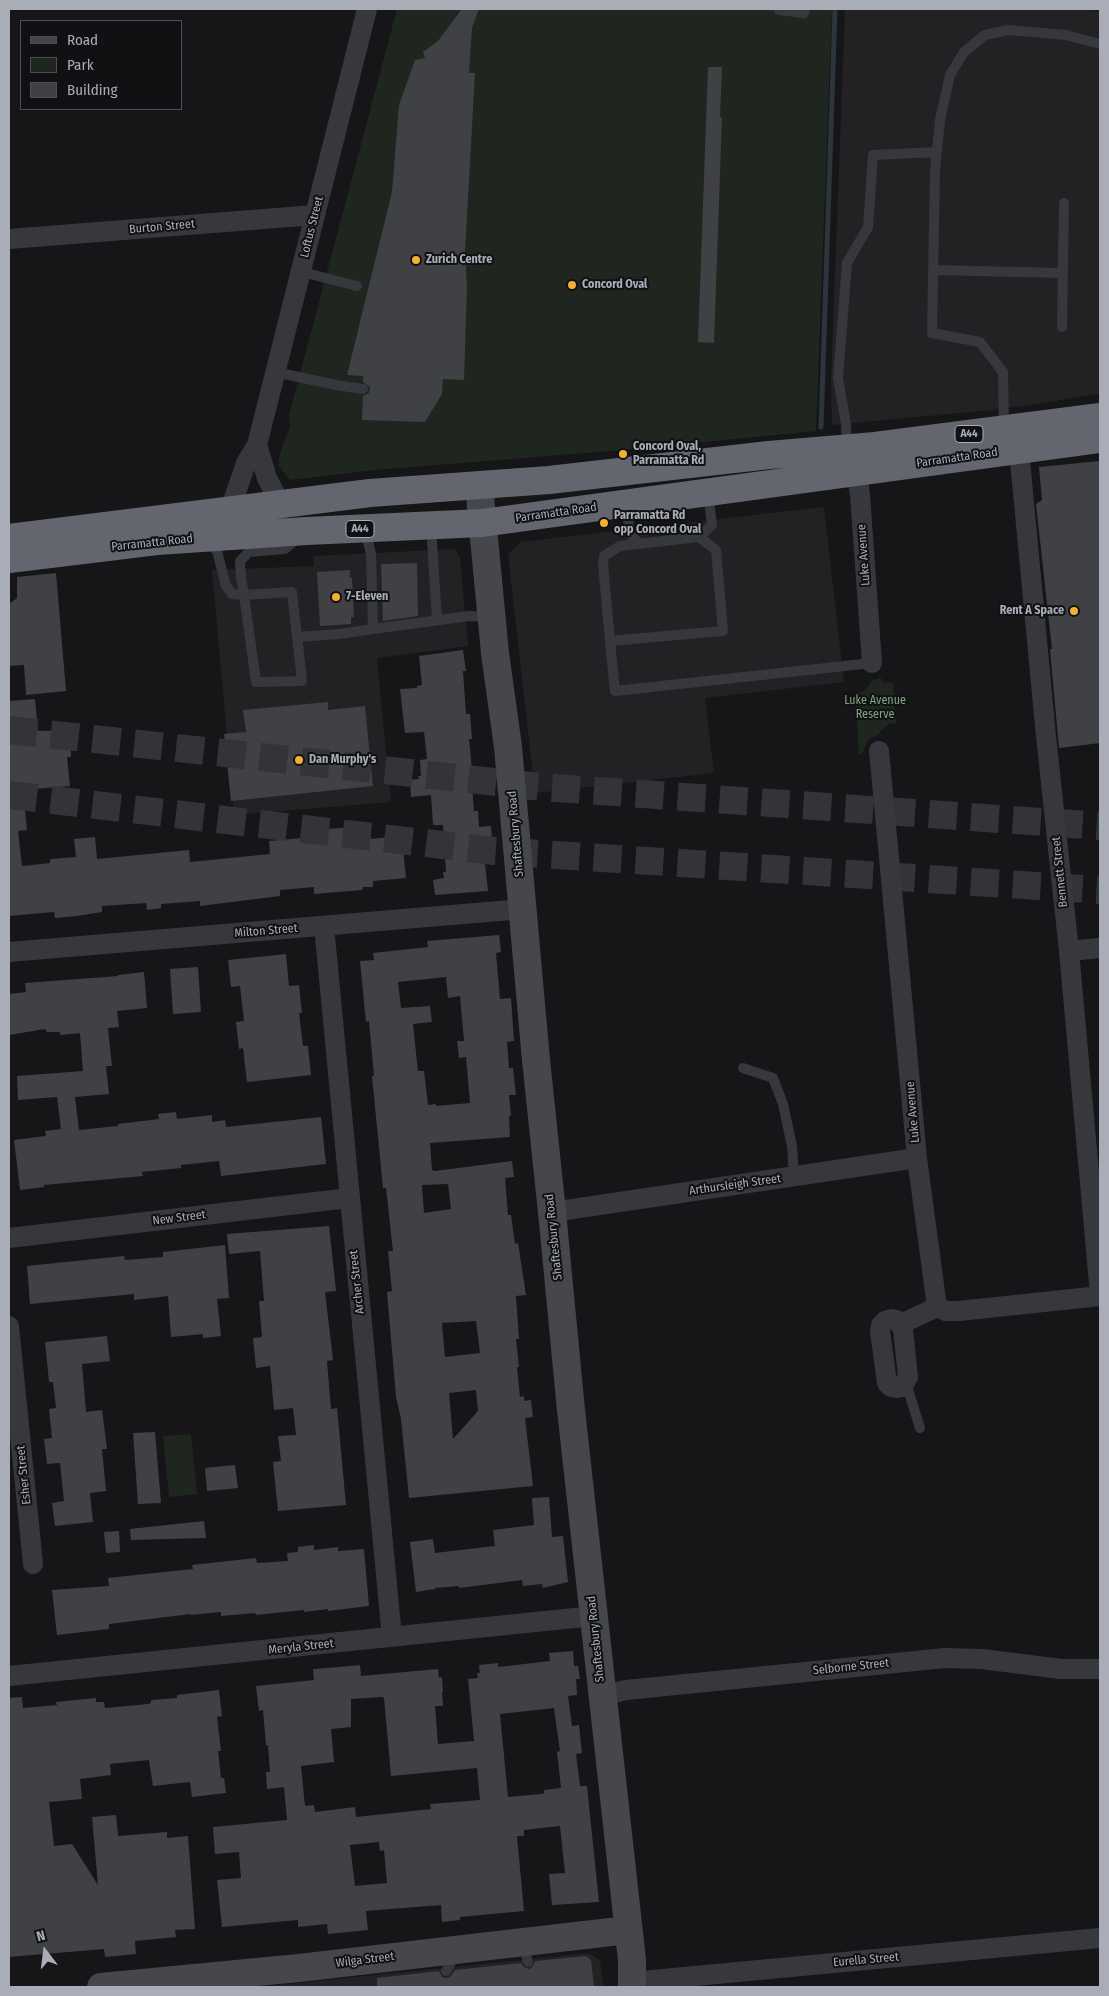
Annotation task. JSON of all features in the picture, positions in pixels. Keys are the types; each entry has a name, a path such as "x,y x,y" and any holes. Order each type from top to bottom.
{"highway":[{"name":"Parramatta Road","path":"1012,439 1100,417"},
{"name":"Parramatta Road","path":"9,538 370,493 479,486 703,463 769,454 852,456 1012,439 1100,439"},
{"name":"Parramatta Road","path":"9,559 158,541 306,531 482,523 708,493 852,456"},
{"path":"703,463 708,493"}],"main road":[{"name":"Shaftesbury Road","path":"479,486 491,617 508,747 536,1060 571,1410 632,1960 632,1985"},
{"name":"Wilga Street","path":"113,1987 236,1981 525,1952 593,1932 628,1930"}],"street":[{"name":"Loftus Street","path":"230,510 246,463 257,445 367,9"},
{"name":"Burton Street","path":"9,239 315,215"},
{"name":"Bennett Street","path":"1012,439 1069,951 1100,1295"},
{"path":"257,445 267,478 280,504"},
{"name":"Luke Avenue","path":"852,456 860,495 872,663"},
{"name":"Luke Avenue","path":"879,751 917,1158 937,1307"},
{"name":"Milton Street","path":"9,952 523,910"},
{"name":"Archer Street","path":"324,926 392,1637"},
{"path":"1069,951 1100,948"},
{"name":"Arthursleigh Street","path":"552,1212 917,1158"},
{"name":"New Street","path":"9,1238 349,1198"},
{"path":"906,1383 902,1387 896,1388 891,1387 887,1383 880,1331 881,1325 885,1321 897,1320 901,1324 937,1307 946,1311 959,1311 1100,1295"},
{"name":"Esher Street","path":"9,1326 32,1564"},
{"name":"Meryla Street","path":"9,1676 594,1616"},
{"name":"Selborne Street","path":"602,1696 615,1691 945,1658 982,1659 1062,1669 1100,1669"},
{"name":"Eurella Street","path":"632,1985 1100,1938"}],"lane":[{"path":"779,10 804,13 805,9"},
{"path":"1012,439 1002,409 1003,372 980,342 932,334 937,152 940,120 950,74 964,52 984,35 1008,30 1066,35 1100,44"},
{"path":"852,456 838,378 847,263 868,227 873,155 937,152"},
{"path":"1062,327 1064,203"},
{"path":"934,270 1062,273"},
{"path":"302,272 357,286"},
{"path":"275,372 363,389"},
{"path":"708,493 712,525 699,537 620,546 604,556 603,564 614,691 872,663"},
{"path":"626,504 630,533 638,543"},
{"path":"431,526 436,620"},
{"path":"365,529 371,554 373,629"},
{"path":"203,538 217,551 226,586 232,594 244,595 292,592 302,681 256,682 244,595 241,578 240,561 249,552 285,549 306,531"},
{"path":"610,641 723,631 716,550 699,537"},
{"path":"298,637 339,634 469,616 491,617"},
{"path":"743,1068 773,1078 783,1104 792,1146 794,1176"},
{"path":"906,1383 920,1428"}],"shaded area":[{"path":"845,9 1087,9 1100,12 1100,394 1002,409 832,425 831,379"},
{"path":"824,507 844,682 705,698 714,773 535,793 508,555 520,542"},
{"path":"455,549 460,557 468,646 377,658 391,802 234,815 212,570 314,566 313,556"},
{"path":"589,1953 600,1960 603,1987 259,1987"}],"green space":[{"name":"Concord Oval","path":"397,9 832,9 816,431 622,450 375,470 290,480 278,465 281,450 290,427 289,415"},
{"name":"Luke Avenue Reserve","path":"881,678 884,683 893,683 896,723 888,724 876,736 868,740 862,754 859,754 855,693 865,691 872,680"},
{"path":"191,1434 197,1494 169,1497 163,1436"}],"building":[{"name":"Zurich Centre","path":"462,9 479,9 472,28 469,73 475,73 465,252 467,287 464,380 443,379 442,394 425,422 362,420 363,396 369,393 370,387 363,382 363,376 347,375 392,192 399,105 415,60 425,58 423,52 438,41"},
{"path":"708,67 722,67 714,343 698,342"},
{"name":"Rent A Space","path":"1100,461 1100,743 1059,748 1050,649 1052,649 1036,504 1042,500 1039,467"},
{"name":"7-Eleven","path":"417,563 418,616 383,621 381,564"},
{"name":"7-Eleven","path":"350,570 354,617 351,617 351,624 320,626 317,572"},
{"path":"56,573 66,691 26,695 24,665 9,666 9,604 17,598 17,577"},
{"path":"463,650 466,671 463,671 466,714 470,714 472,739 469,739 472,770 476,770 477,785 472,786 474,811 478,811 479,827 491,826 493,854 484,855 488,891 435,895 433,880 444,878 443,872 446,872 443,825 433,825 431,795 411,797 410,780 419,779 418,776 421,776 420,760 427,759 424,732 405,733 400,689 417,688 417,686 422,685 419,656"},
{"path":"35,699 38,731 70,730 71,757 67,757 70,786 23,790 27,830 18,831 22,866 50,863 50,859 76,857 74,839 95,837 97,859 189,850 190,862 270,854 269,841 313,837 313,830 370,826 371,839 402,836 406,878 373,881 373,887 363,887 362,890 314,894 314,887 280,890 280,896 200,906 200,901 161,904 161,908 147,910 146,903 102,906 102,912 77,916 55,918 54,912 9,916 9,701"},
{"name":"Dan Murphy's","path":"328,702 328,710 365,706 373,786 231,801 224,734 246,732 243,710"},
{"path":"499,935 501,952 496,953 500,999 511,998 514,1041 507,1042 509,1068 513,1068 516,1095 509,1095 511,1115 509,1116 510,1137 430,1143 432,1170 435,1171 512,1161 514,1177 505,1178 508,1215 511,1215 515,1244 518,1243 526,1295 516,1296 519,1339 516,1339 519,1367 517,1367 520,1397 524,1396 524,1401 531,1400 533,1417 525,1418 533,1486 409,1498 401,1419 396,1397 387,1292 392,1291 388,1251 393,1251 386,1188 383,1188 372,1076 374,1076 369,1021 366,1022 360,961 374,960 373,953 428,947 427,941","holes":["446,977 448,998 460,996 464,1041 457,1041 459,1058 466,1057 470,1103 428,1105 424,1071 418,1071 413,1024 432,1022 430,1006 401,1008 398,982","448,1184 451,1209 424,1213 422,1185","476,1321 480,1353 445,1357 442,1323","476,1390 478,1411 453,1439 449,1393"]},
{"path":"286,954 289,986 299,985 302,1013 299,1013 303,1046 308,1046 311,1075 247,1082 243,1048 239,1049 236,1022 244,1021 240,986 231,987 228,960"},
{"path":"198,967 201,1012 173,1014 170,969"},
{"path":"144,972 147,1008 117,1011 119,1027 108,1028 112,1066 106,1066 109,1094 75,1097 79,1130 159,1119 158,1114 176,1112 177,1119 212,1115 212,1122 225,1120 226,1127 321,1117 326,1164 221,1176 219,1161 181,1165 181,1168 142,1172 143,1176 44,1185 44,1187 20,1190 14,1140 46,1136 45,1131 61,1129 57,1097 18,1100 17,1076 83,1071 80,1033 60,1035 60,1032 47,1032 45,1029 9,1035 9,994 26,992 25,983 118,976"},
{"path":"329,1226 336,1291 325,1292 333,1360 327,1361 331,1409 337,1408 346,1505 278,1511 273,1462 281,1461 278,1436 296,1435 293,1408 274,1410 270,1366 256,1368 253,1338 262,1337 259,1301 264,1301 260,1251 229,1254 227,1234"},
{"path":"225,1245 229,1298 217,1299 221,1336 203,1338 203,1334 171,1337 168,1296 134,1300 134,1294 30,1304 27,1266 124,1256 125,1260 163,1257 163,1252"},
{"path":"107,1336 110,1361 82,1364 86,1412 102,1410 107,1449 102,1449 106,1491 90,1493 93,1522 55,1526 52,1503 64,1501 60,1463 47,1464 44,1439 52,1438 49,1409 56,1408 53,1382 49,1382 45,1342"},
{"path":"155,1432 161,1503 138,1504 133,1433"},
{"path":"235,1465 238,1488 207,1491 205,1468"},
{"path":"549,1497 552,1537 563,1536 568,1582 543,1588 542,1584 523,1586 522,1580 459,1588 459,1586 435,1588 416,1592 410,1542 433,1539 435,1553 495,1546 493,1530 534,1525 532,1498"},
{"path":"204,1521 206,1538 131,1540 130,1529"},
{"path":"119,1531 120,1552 106,1553 104,1532"},
{"path":"314,1545 314,1550 338,1547 338,1551 364,1549 369,1606 328,1611 328,1609 304,1612 304,1610 256,1615 255,1613 221,1616 221,1612 191,1614 109,1624 109,1629 57,1635 52,1590 109,1586 108,1578 193,1569 192,1565 256,1558 257,1563 288,1561 287,1553 298,1552 298,1547"},
{"path":"573,1651 574,1666 578,1666 580,1679 576,1679 577,1695 568,1696 572,1726 579,1725 582,1753 576,1754 580,1786 587,1786 599,1902 552,1905 549,1874 565,1873 560,1826 524,1830 524,1836 517,1836 524,1911 460,1917 460,1920 442,1922 441,1905 366,1911 368,1930 328,1934 327,1924 298,1927 298,1920 222,1927 217,1880 241,1878 239,1852 215,1854 213,1827 287,1820 284,1787 267,1789 266,1772 270,1772 268,1745 266,1745 263,1710 259,1711 256,1686 314,1680 313,1669 360,1665 361,1676 438,1669 439,1678 442,1677 443,1706 435,1706 438,1744 474,1741 468,1679 478,1678 477,1673 480,1673 479,1665 498,1663 498,1667 550,1661 549,1653","holes":["384,1698 391,1776 477,1768 480,1800 430,1804 431,1809 356,1817 355,1807 315,1812 314,1805 305,1806 301,1766 334,1762 331,1729 351,1727 351,1699","554,1708 560,1751 557,1752 561,1788 544,1790 544,1793 541,1794 508,1797 500,1714","379,1842 380,1851 384,1850 387,1883 355,1886 350,1845"]},
{"path":"219,1690 222,1716 217,1717 221,1751 218,1751 221,1778 224,1778 226,1793 192,1797 190,1782 153,1786 149,1760 110,1764 111,1775 80,1779 82,1799 49,1802 54,1846 72,1844 98,1885 92,1817 116,1815 118,1836 167,1832 167,1838 188,1836 195,1929 175,1930 176,1937 135,1941 136,1954 105,1957 104,1949 9,1957 9,1698 22,1697 23,1708 57,1705 56,1702 96,1698 96,1702 104,1702 105,1708 148,1704 151,1703 151,1700 177,1698 177,1695"},
{"path":"586,1956 591,1960 594,1987 377,1987 377,1978 439,1971 442,1977 446,1978 450,1977 455,1970 521,1963 529,1969 535,1961"}],"waterway":[{"path":"821,427 835,9"}],"tunnel":[{"path":"9,730 542,787 1100,826"},
{"path":"9,795 494,851 1100,890"}],"place":[{"name":"Zurich Centre","path":"416,260"},
{"name":"Concord Oval","path":"572,285"},
{"name":"Concord Oval, Parramatta Rd","path":"623,454"},
{"name":"Parramatta Rd opp Concord Oval","path":"604,523"},
{"name":"7-Eleven","path":"336,597"},
{"name":"Rent A Space","path":"1074,611"},
{"name":"Dan Murphy's","path":"299,760"}]}
